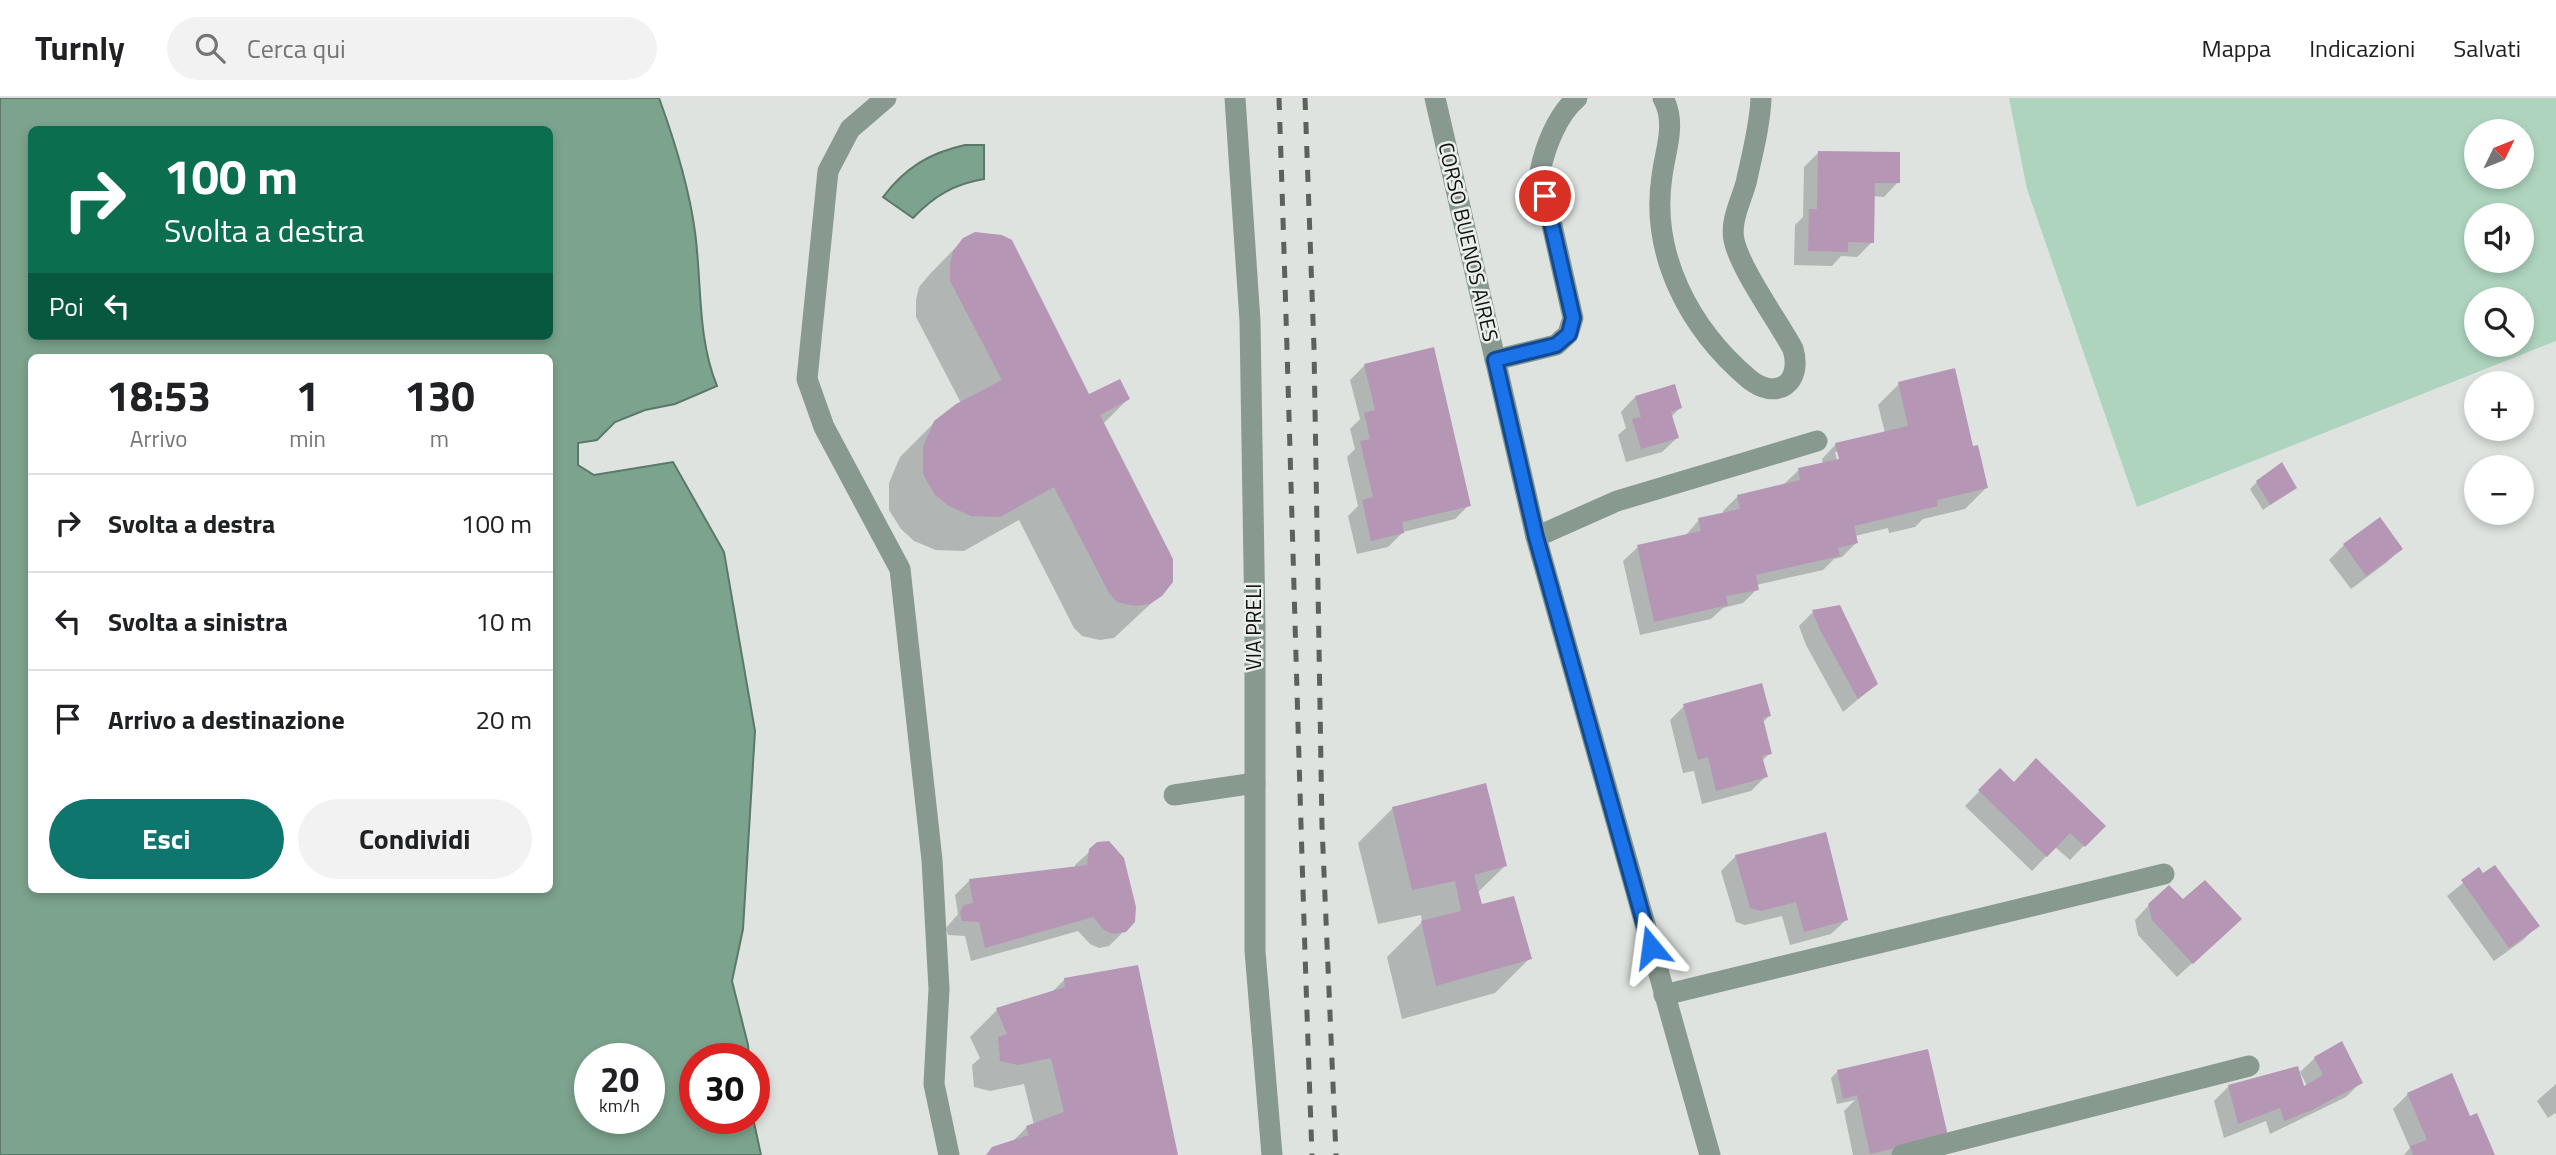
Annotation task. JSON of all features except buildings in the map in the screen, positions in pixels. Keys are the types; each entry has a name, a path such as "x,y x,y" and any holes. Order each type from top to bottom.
{"street":[{"path":"886,98 850,130 828,171 807,379 824,427 900,569 932,860 939,989 934,1084 950,1155"},
{"name":"VIA PRELI","path":"1235,98 1250,321 1255,951 1272,1155"},
{"name":"CORSO BUENOS AIRES","path":"1434,98 1536,537 1710,1155"},
{"path":"1495,360 1556,345 1569,334 1573,318 1540,172 1544,151 1569,105 1577,98"},
{"path":"1663,98 1671,128 1661,178 1659,218 1667,260 1689,312 1727,360 1758,386 1779,388 1789,383 1796,372 1797,362 1793,349 1744,265 1734,240 1735,217 1748,173 1761,98"},
{"path":"1536,537 1616,501 1817,441"},
{"path":"1174,795 1255,783"},
{"path":"1664,995 2164,874"},
{"path":"1902,1155 2249,1066"}],"shaded area":[{"path":"0,98 659,98 689,198 695,232 703,329 717,386 675,404 645,410 615,422 597,440 578,443 578,465 594,475 673,462 724,552 755,731 743,929 732,981 748,1043 679,1043 679,1134 756,1134 761,1155 0,1155"},
{"path":"2009,98 2556,98 2556,341 2534,350 2534,287 2464,287 2464,357 2516,357 2480,371 2464,371 2464,377 2137,507 2027,189"},
{"path":"965,145 984,145 984,179 945,192 913,218 883,197 900,178 919,163 940,152"}],"railway":[{"path":"1279,98 1312,1155"},
{"path":"1305,98 1314,348 1322,826 1336,1155"}],"route":[{"path":"1545,196 1573,318 1569,334 1556,345 1495,360 1536,537 1651,947"}]}
